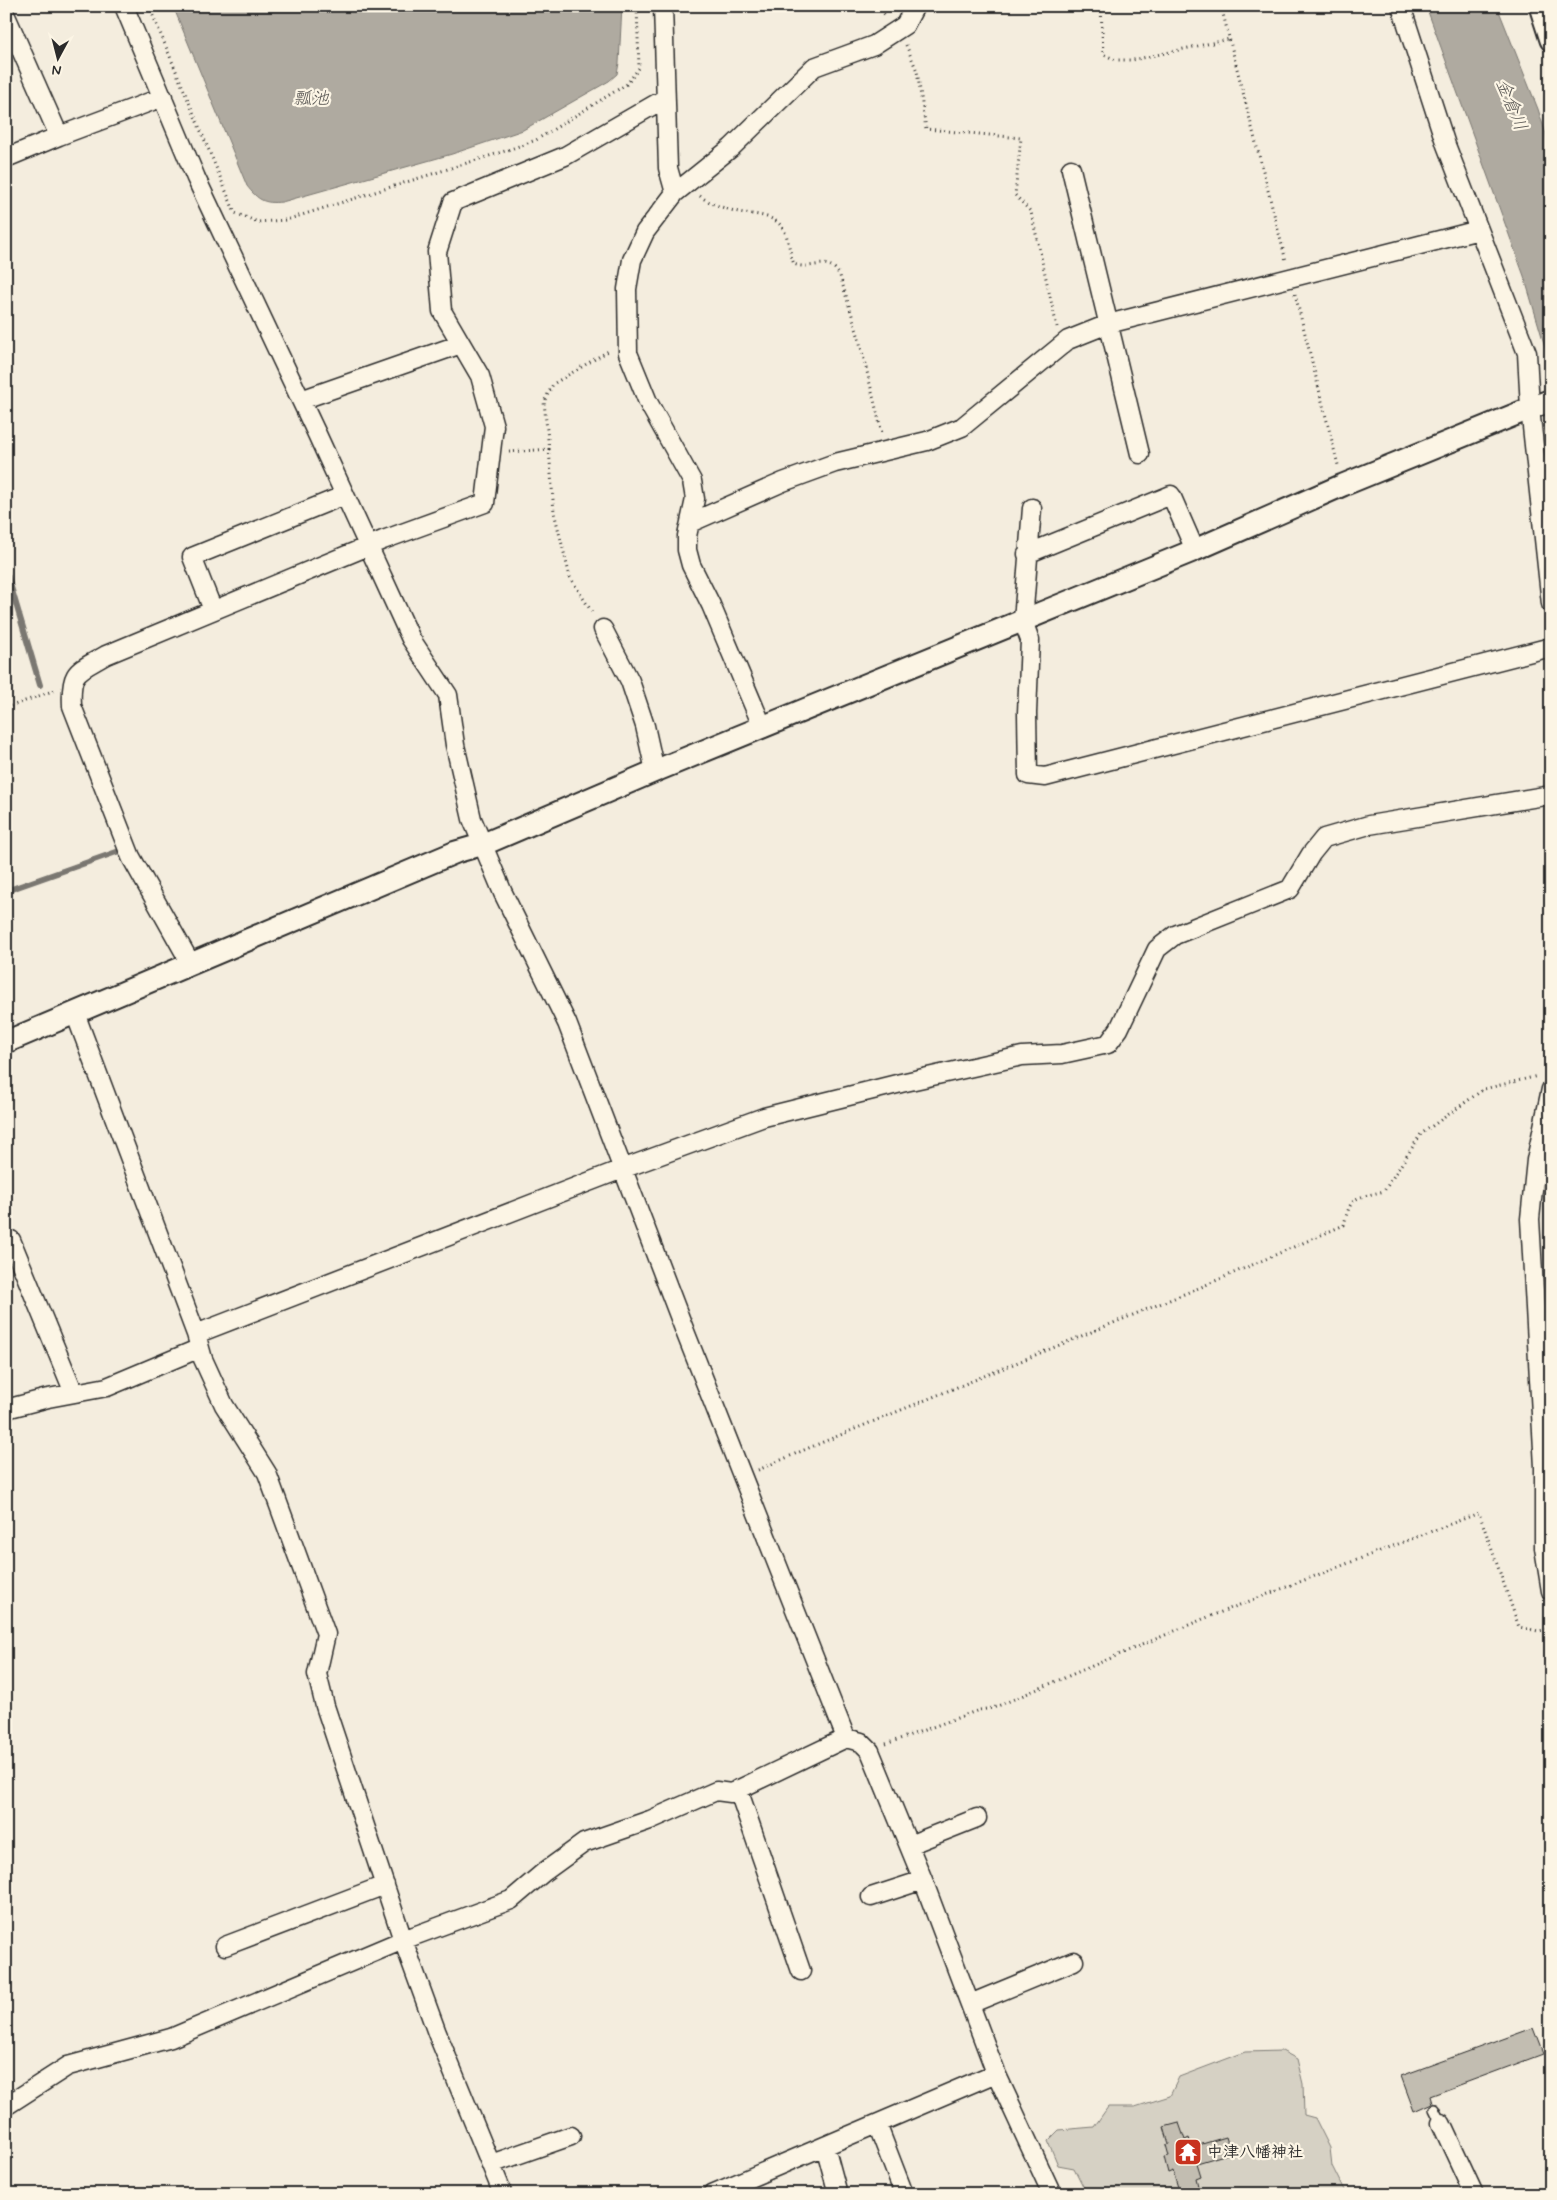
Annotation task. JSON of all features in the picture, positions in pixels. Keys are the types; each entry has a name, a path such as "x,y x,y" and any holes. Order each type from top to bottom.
{"street":[{"path":"124,6 196,178 346,495 411,639 448,696 455,745 472,819 503,893 567,1023 622,1169 846,1738"},
{"path":"663,6 664,99 668,168 680,189"},
{"path":"763,728 711,605 691,565 687,550 695,499 692,481 648,402 628,353 627,289 632,260 646,232 680,189 731,148 814,67 874,45 905,25 915,6"},
{"path":"1401,6 1446,145 1527,354 1540,404 1551,604"},
{"path":"1540,6 1551,40"},
{"path":"6,16 59,136"},
{"path":"6,158 59,136 163,98"},
{"path":"191,964 132,857 72,706 71,686 78,672 106,654 370,547 485,503 494,426 480,376 442,312 437,252 453,202 565,156 664,99"},
{"path":"1070,169 1140,454"},
{"path":"690,524 792,478 835,463 927,441 962,427 1068,340 1108,324 1478,230"},
{"path":"301,400 461,344"},
{"path":"6,1042 456,852 484,844 655,771 1195,550 1343,485 1540,404"},
{"path":"213,610 192,556 346,495"},
{"path":"1027,554 1171,495 1195,550"},
{"path":"1032,508 1023,621 1030,640 1027,713 1028,775 1044,777 1551,647"},
{"path":"603,629 630,681 645,726 655,771"},
{"path":"6,1409 107,1387 198,1341 622,1169 764,1117 901,1083 1022,1056 1062,1054 1108,1044 1119,1029 1157,949 1176,934 1290,889 1311,854 1324,838 1369,825 1551,795"},
{"path":"75,1013 198,1341 224,1405 267,1473 326,1634 317,1674 325,1706 403,1940 437,2033 504,2194"},
{"path":"1546,1082 1530,1219 1544,1467 1544,1548 1551,1591"},
{"path":"6,1239 11,1240 74,1393"},
{"path":"6,2106 68,2066 171,2038 403,1940 511,1900 584,1842 650,1820 716,1791 731,1793 846,1738 860,1742 870,1750 923,1880 996,2073 1052,2194"},
{"path":"738,1789 801,1971"},
{"path":"909,1845 978,1818"},
{"path":"870,1897 923,1880"},
{"path":"225,1946 385,1885"},
{"path":"970,2004 1074,1961"},
{"path":"712,2194 996,2073"},
{"path":"1438,2116 1474,2194"},
{"path":"877,2124 904,2194"},
{"path":"491,2164 571,2136"},
{"path":"825,2146 838,2194"}],"path":[{"path":"149,6 235,213 258,222 286,220 536,140 627,84 639,68 637,6"},
{"path":"878,6 903,38 917,71 926,129 1021,138 1015,195 1031,212 1061,346"},
{"path":"1101,6 1104,35 1103,54 1116,60 1133,60 1230,39"},
{"path":"1221,6 1343,485"},
{"path":"680,189 706,201 738,212 766,216 776,222 783,228 794,264 801,267 829,264 835,267 858,335 886,450"},
{"path":"603,629 570,577 554,512 544,402 552,384 627,340"},
{"path":"491,454 549,449"},
{"path":"6,708 49,691 71,686"},
{"path":"743,1477 811,1446 1206,1285 1344,1226 1349,1205 1355,1198 1384,1191 1420,1134 1484,1089 1546,1082"},
{"path":"870,1750 979,1710 993,1708 1203,1619 1479,1513 1519,1627 1538,1631 1551,1629"}],"shaded area":[{"path":"1282,2051 1297,2059 1303,2084 1304,2115 1315,2118 1330,2148 1332,2166 1346,2194 1085,2194 1086,2192 1074,2168 1058,2165 1048,2141 1059,2130 1094,2127 1108,2107 1135,2107 1170,2096 1179,2077 1245,2052"}],"water":[{"name":"瓢池","path":"173,6 622,6 619,63 617,74 609,81 523,130 452,154 282,202 266,202 258,198 247,186"},
{"name":"金倉川","path":"1426,6 1497,6 1538,109 1551,150 1551,367 1524,276"}],"building":[{"path":"1533,2028 1543,2054 1430,2096 1432,2103 1414,2111 1401,2076"},
{"name":"中津八幡神社","path":"1179,2123 1185,2140 1189,2138 1192,2147 1226,2137 1231,2153 1197,2163 1201,2176 1196,2178 1200,2194 1180,2194 1173,2171 1168,2173 1164,2157 1169,2156 1166,2145 1169,2144 1164,2127"}],"waterway":[{"path":"6,570 40,685"},
{"path":"6,891 125,849"}],"place":[{"name":"中津八幡神社","path":"1188,2152"}]}
